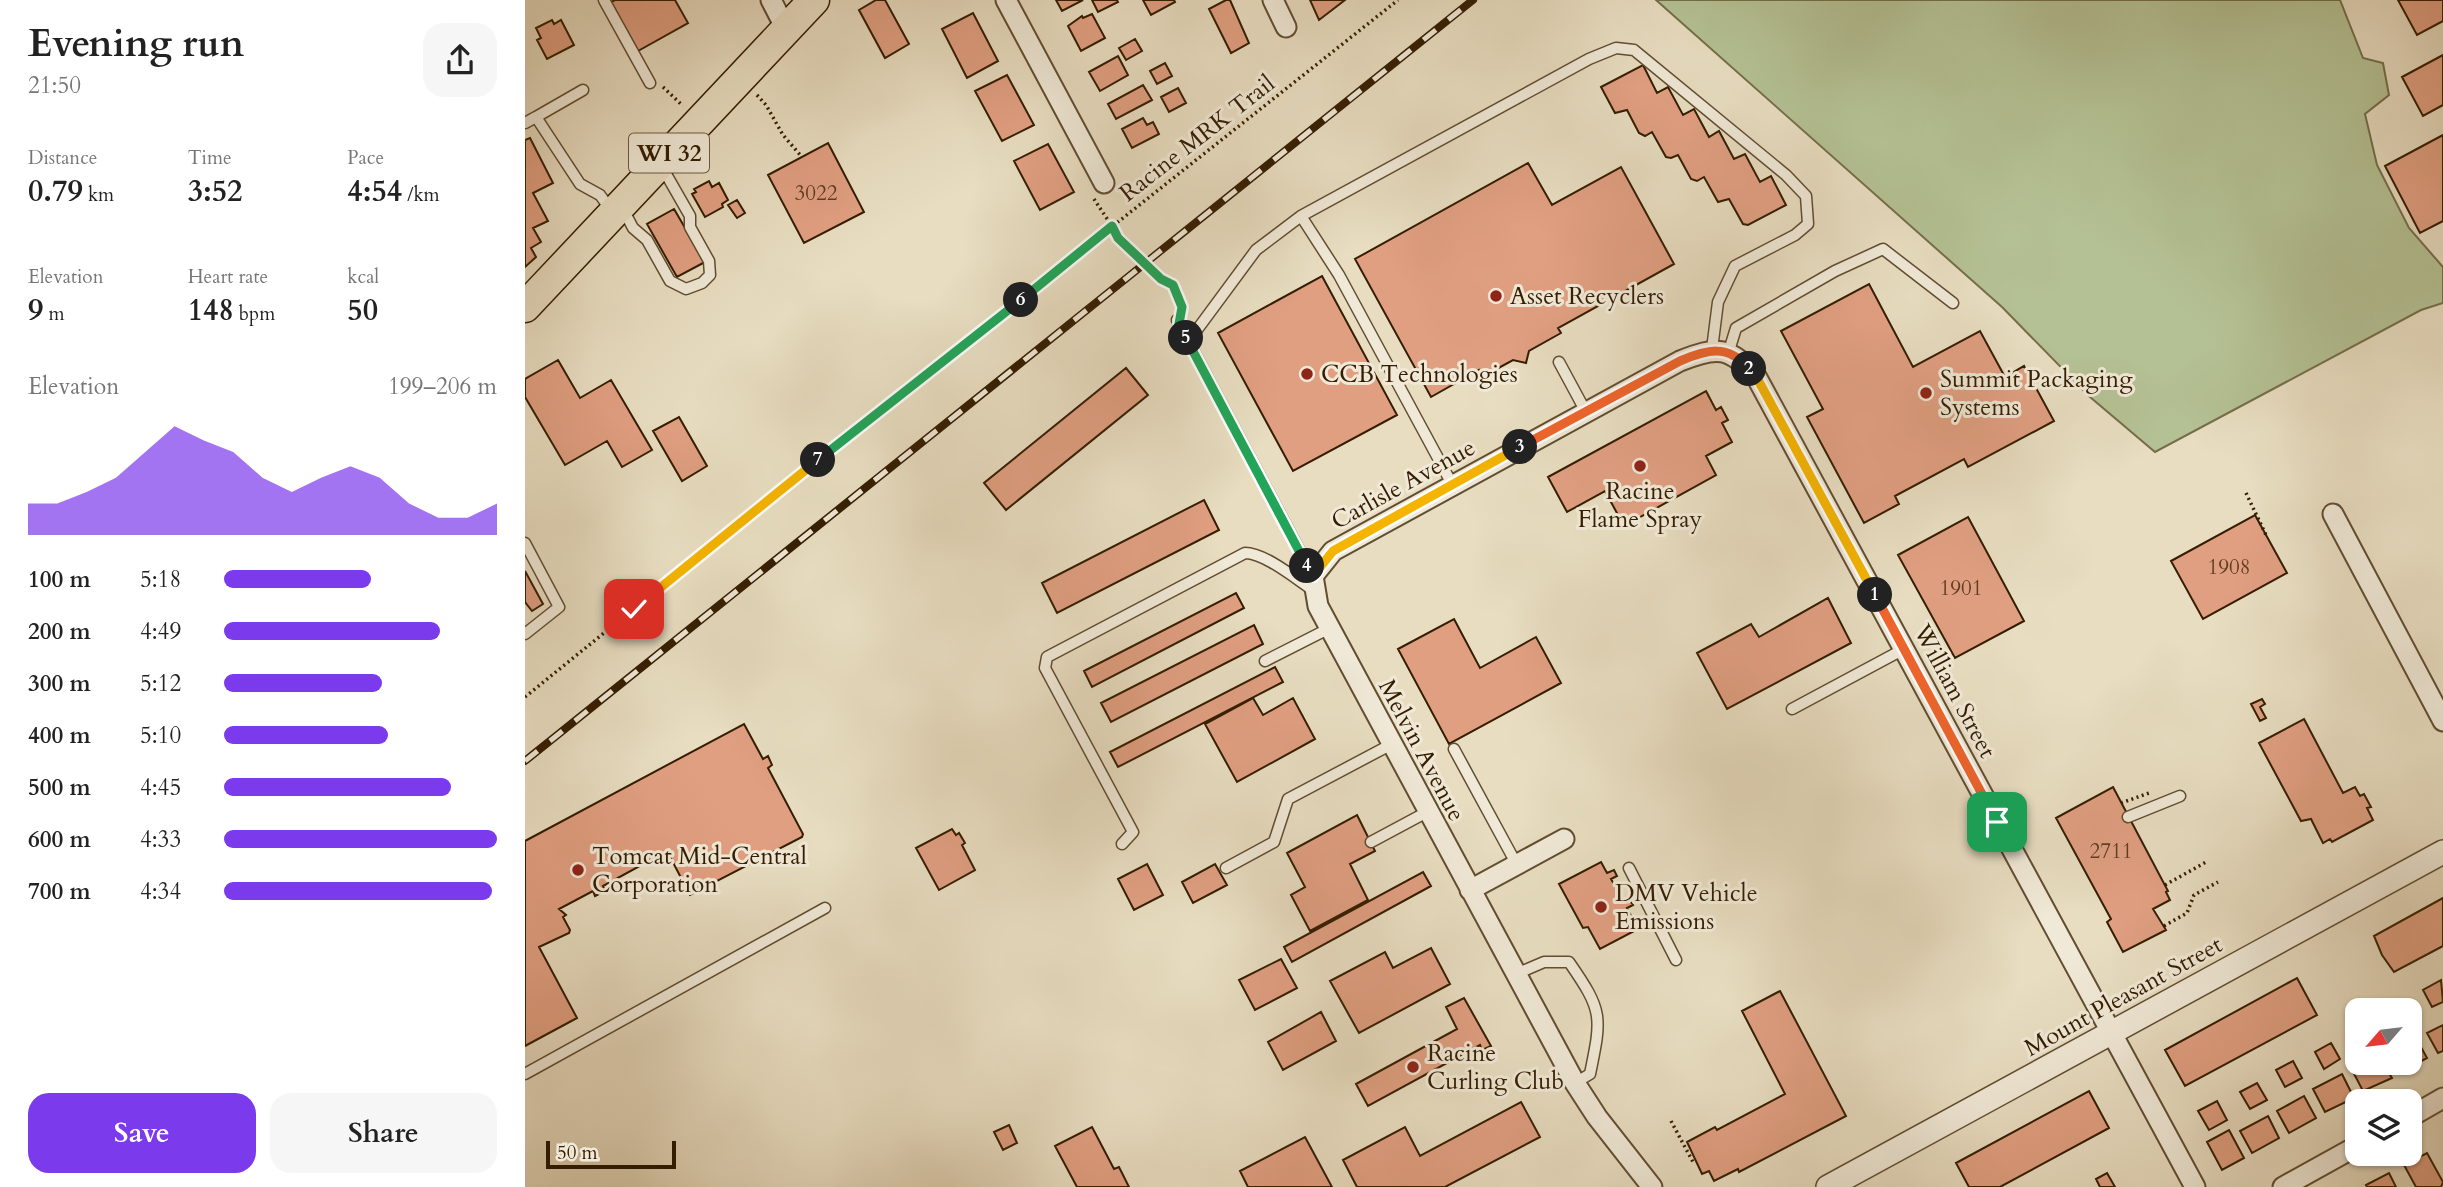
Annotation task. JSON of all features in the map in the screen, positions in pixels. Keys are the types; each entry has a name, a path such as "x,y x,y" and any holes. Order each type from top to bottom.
{"main road":[{"name":"WI 32","path":"525,307 814,0"}],"street":[{"path":"771,0 786,29"},
{"path":"1006,0 1104,183"},
{"path":"1273,0 1286,27"},
{"name":"Carlisle Avenue","path":"1313,584 1333,551 1680,361 1720,352"},
{"name":"William Street","path":"1720,352 1742,360 1757,378 2195,1187"},
{"path":"2333,514 2443,721"},
{"name":"Melvin Avenue","path":"1313,584 1318,606 1575,1083 1597,1117 1652,1187"},
{"path":"1470,890 1564,839"},
{"name":"Mount Pleasant Street","path":"1828,1187 2443,852"},
{"path":"2422,1110 2443,1098"},
{"path":"2283,1187 2345,1153"}],"lane":[{"path":"604,0 650,83"},
{"path":"1188,342 1256,250 1301,216 1589,59 1616,48 1634,50 1786,175 1806,196 1808,224 1795,235 1735,266 1718,302 1720,352"},
{"path":"525,123 583,90"},
{"path":"536,117 580,184 617,209 647,240 670,281 686,289 702,283 710,275 709,261 690,227 690,216 660,163"},
{"path":"1301,216 1339,275 1452,484"},
{"path":"1720,352 1736,328 1835,271 1883,249 1953,303"},
{"name":"Melvin Avenue","path":"1178,322 1313,584"},
{"path":"1559,362 1586,412"},
{"path":"525,543 559,607 525,634"},
{"path":"1122,844 1133,832 1045,668 1047,657 1245,554 1251,553 1313,584"},
{"path":"1265,661 1330,628"},
{"path":"1792,709 1904,649"},
{"path":"1226,868 1274,842 1288,799 1392,744"},
{"path":"1454,749 1517,865"},
{"path":"2128,817 2180,796"},
{"path":"1371,842 1427,812"},
{"path":"1629,868 1676,960"},
{"path":"525,1074 825,908"},
{"path":"1516,974 1544,962 1569,962 1595,1003 1599,1031 1590,1074 1575,1083"}],"path":[{"name":"Racine MRK Trail","path":"525,697 1398,0"},
{"path":"662,85 700,121"},
{"path":"757,95 801,157"},
{"path":"1104,183 1091,194 1118,238 1161,279 1173,285 1182,307 1178,322"},
{"path":"2246,493 2266,535"},
{"path":"2165,885 2208,861"},
{"path":"2164,926 2187,913 2194,895 2218,882"},
{"path":"1671,1121 1693,1162 1695,1161"}],"green space":[{"path":"1656,0 2340,0 2363,58 2383,63 2389,95 2365,114 2377,165 2409,228 2443,267 2443,303 2421,310 2155,452 2090,397 2002,307"}],"building":[{"path":"675,0 688,23 638,51 611,2"},
{"path":"876,0 885,0 909,44 885,58 859,10"},
{"path":"1056,0 1083,0 1062,11"},
{"path":"1092,0 1117,0 1118,2 1098,12"},
{"path":"1143,0 1174,0 1175,2 1151,15"},
{"path":"1230,0 1249,43 1231,53 1209,9"},
{"path":"1310,0 1345,0 1319,20"},
{"path":"2398,0 2443,0 2443,21 2417,35"},
{"path":"973,13 998,61 967,78 942,29"},
{"path":"1092,14 1105,38 1081,51 1068,26 1082,16 1083,18"},
{"path":"552,20 554,24 561,20 574,45 547,59 537,40 541,38 536,28"},
{"path":"1135,39 1142,51 1126,60 1119,48"},
{"path":"2443,55 2443,105 2423,116 2402,77"},
{"path":"1118,56 1128,75 1100,91 1089,72"},
{"path":"1165,63 1172,76 1157,84 1150,71"},
{"path":"1643,65 1657,93 1668,87 1683,115 1694,109 1709,137 1719,131 1734,159 1745,154 1760,182 1771,176 1786,205 1748,225 1743,224 1729,199 1718,202 1704,177 1697,181 1691,179 1678,155 1666,157 1652,132 1645,136 1639,133 1627,110 1615,113 1601,87"},
{"path":"1007,75 1034,125 1002,141 975,91"},
{"path":"1143,85 1152,100 1116,119 1108,104"},
{"path":"1178,88 1186,103 1169,112 1161,97"},
{"path":"1143,118 1147,125 1153,122 1159,134 1132,148 1122,129"},
{"path":"2443,135 2443,221 2420,233 2385,166"},
{"path":"530,138 553,183 533,193 548,221 533,228 541,242 531,248 536,257 525,267 525,140"},
{"path":"828,143 864,212 804,243 768,175"},
{"path":"1048,144 1074,192 1040,210 1014,161"},
{"name":"Asset Recyclers","path":"1528,163 1552,205 1621,167 1674,264 1558,328 1561,333 1529,351 1526,363 1513,360 1482,377 1479,370 1431,397 1355,259"},
{"path":"709,181 712,187 719,183 728,200 722,204 723,207 705,217 692,194 696,192 694,189"},
{"path":"737,200 745,213 737,218 728,205"},
{"path":"674,209 705,262 677,277 647,224"},
{"name":"CCB Technologies","path":"1322,276 1397,415 1293,471 1218,333"},
{"name":"Summit Packaging Systems","path":"1869,284 1913,367 1980,331 2005,377 2024,366 2054,421 1968,467 1964,459 1895,496 1899,504 1864,523 1807,417 1823,409 1781,331"},
{"path":"558,360 580,398 611,380 652,450 622,467 607,441 565,465 525,397 525,379"},
{"path":"1126,368 1148,395 1006,510 984,483"},
{"name":"Racine Flame Spray","path":"1706,391 1716,410 1721,407 1728,420 1722,423 1732,442 1706,456 1716,475 1624,526 1605,491 1567,512 1548,477"},
{"path":"679,417 707,466 682,481 653,431"},
{"path":"1204,500 1219,530 1057,613 1042,583"},
{"path":"2255,515 2287,573 2203,619 2171,561"},
{"path":"1968,517 2024,621 1955,658 1898,555"},
{"path":"525,571 543,604 532,611 525,602"},
{"path":"1236,593 1244,608 1092,687 1084,671"},
{"path":"1828,598 1851,643 1727,709 1697,653 1751,624 1759,637"},
{"path":"1454,619 1480,668 1536,637 1561,683 1449,744 1398,649"},
{"path":"1254,625 1263,644 1111,722 1101,703"},
{"path":"1275,667 1283,682 1118,767 1110,752"},
{"path":"1253,698 1263,715 1293,698 1315,739 1237,782 1205,724"},
{"path":"2262,699 2265,704 2260,707 2266,718 2260,721 2251,704"},
{"path":"2304,719 2343,793 2355,787 2360,796 2364,794 2371,807 2367,808 2373,820 2332,842 2330,839 2323,843 2311,819 2301,821 2259,743"},
{"name":"Tomcat Mid-Central Corporation","path":"744,724 763,759 768,756 772,765 768,768 803,834 802,837 690,895 667,851 603,886 605,891 595,896 593,891 559,909 566,915 563,917 569,933 539,947 577,1018 525,1046 525,841"},
{"path":"2113,787 2168,891 2166,892 2170,900 2153,909 2166,930 2123,952 2107,922 2111,919 2056,818"},
{"path":"1357,815 1375,851 1350,864 1368,900 1310,931 1291,895 1305,887 1287,853"},
{"path":"952,829 956,835 959,833 965,843 962,845 975,870 939,890 916,848"},
{"name":"DMV Vehicle Emissions","path":"1601,862 1607,873 1614,870 1617,876 1611,879 1624,902 1629,899 1633,905 1627,908 1638,929 1600,949 1588,927 1583,928 1559,884"},
{"path":"1147,864 1163,895 1134,910 1118,879"},
{"path":"1215,864 1227,885 1193,903 1182,882"},
{"path":"1423,872 1431,886 1292,962 1284,947"},
{"path":"2443,898 2443,946 2394,972 2382,955 2374,936"},
{"path":"1431,948 1450,984 1359,1033 1330,981 1385,952 1393,968"},
{"path":"1281,959 1297,988 1255,1010 1239,980"},
{"path":"2297,978 2317,1015 2185,1086 2165,1050"},
{"path":"2441,980 2443,1002 2432,1007 2423,990"},
{"path":"1780,991 1846,1116 1739,1172 1738,1169 1714,1181 1709,1171 1702,1174 1687,1142 1715,1127 1717,1130 1785,1094 1742,1011"},
{"name":"Racine Curling Club","path":"1464,998 1491,1046 1482,1050 1480,1045 1368,1106 1356,1084 1457,1029 1446,1007"},
{"path":"1321,1012 1336,1041 1283,1070 1268,1042"},
{"path":"2443,1025 2443,1051 2438,1053 2427,1033"},
{"path":"2331,1043 2340,1059 2324,1069 2315,1052"},
{"path":"2293,1061 2302,1078 2285,1087 2276,1070"},
{"path":"2342,1074 2350,1089 2345,1089 2345,1102 2325,1112 2313,1089"},
{"path":"2355,1075 2390,1075 2392,1078 2367,1089 2362,1089"},
{"path":"2257,1083 2267,1100 2250,1109 2240,1092"},
{"path":"2089,1091 2109,1128 2000,1187 1969,1187 1956,1163"},
{"path":"2304,1096 2316,1118 2289,1133 2277,1111"},
{"path":"2217,1101 2227,1120 2209,1130 2198,1111"},
{"path":"1521,1102 1540,1137 1445,1187 1357,1187 1343,1160 1405,1127 1420,1156"},
{"path":"2268,1116 2279,1138 2252,1153 2240,1131"},
{"path":"1009,1125 1017,1143 1003,1150 994,1132"},
{"path":"1092,1127 1114,1169 1119,1167 1129,1187 1077,1187 1055,1146"},
{"path":"2229,1130 2244,1158 2222,1170 2207,1142"},
{"path":"1305,1137 1332,1187 1248,1187 1240,1171"},
{"path":"2427,1153 2443,1182 2441,1187 2416,1187 2405,1166 2422,1166 2422,1156"},
{"path":"2107,1173 2115,1187 2100,1187 2096,1179"},
{"path":"2389,1173 2396,1187 2367,1187 2366,1185"}],"railway":[{"path":"525,761 1473,0"}],"place":[{"name":"Asset Recyclers","path":"1496,296"},
{"name":"CCB Technologies","path":"1307,374"},
{"name":"Summit Packaging Systems","path":"1926,393"},
{"name":"Racine Flame Spray","path":"1640,466"},
{"name":"Tomcat Mid-Central Corporation","path":"578,870"},
{"name":"DMV Vehicle Emissions","path":"1601,907"},
{"name":"Racine Curling Club","path":"1413,1067"}],"route":[{"path":"634,609 1112,226 1118,238 1161,279 1173,285 1182,307 1179,324 1313,576 1333,551 1680,361 1712,349 1742,360 1757,378 1997,822"}]}
